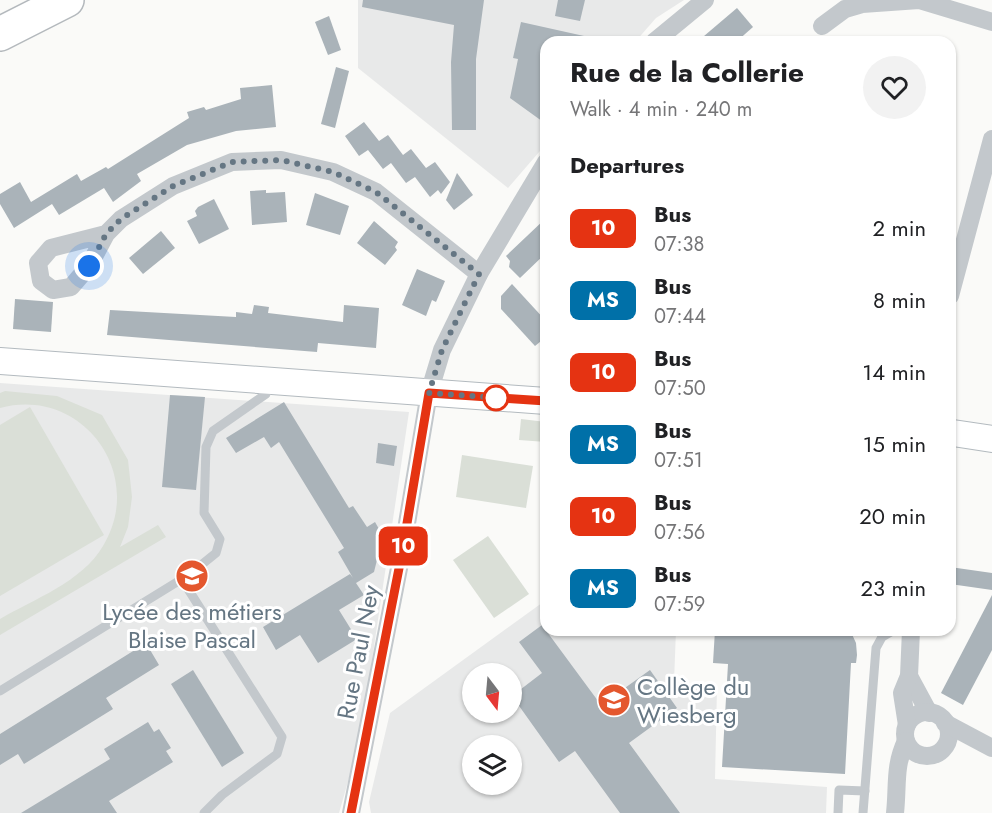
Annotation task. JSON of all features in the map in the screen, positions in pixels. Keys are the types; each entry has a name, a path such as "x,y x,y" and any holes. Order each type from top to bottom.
{"highway":[{"path":"0,34 67,0"}],"street":[{"path":"661,36 705,0"},
{"path":"822,26 845,9 862,4 919,0 992,22"},
{"path":"956,242 992,139"},
{"path":"106,234 121,219 173,186 232,162 281,160 333,172 376,192 479,274"},
{"name":"Rue Paul Ney","path":"351,813 402,553 429,393 442,350 479,274 540,172"},
{"path":"0,361 540,401"},
{"path":"956,432 992,439"},
{"path":"911,636 909,676 902,693 909,748 921,756"},
{"path":"909,676 929,712 992,748"},
{"path":"895,813 898,780 896,762 906,733 917,715 929,712"},
{"path":"898,780 921,756 936,754 943,749 948,740 945,723"}],"lane":[{"path":"0,691 190,574 216,553 220,539 204,513 206,447 213,431 266,394 268,381"},
{"path":"190,574 189,589 282,737 277,754 222,795 204,813"},
{"path":"863,813 876,648 884,636"},
{"path":"838,813 839,790 865,791"}],"shaded area":[{"path":"358,0 684,0 656,18 640,36 540,36 540,151 508,188 358,68"},
{"name":"Lycée des métiers Blaise Pascal","path":"0,383 409,412 360,740 339,813 0,813"},
{"path":"5,391 57,396 102,415 128,460 132,497 128,527 120,547 158,525 166,537 0,635 0,619 70,580 94,559 103,546 115,518 117,491 111,464 98,441 80,423 56,410 29,405 0,408 0,393"},
{"path":"30,407 104,535 0,596 0,425"},
{"path":"521,419 540,421 540,442 519,440"},
{"path":"462,455 533,466 526,508 456,497"},
{"path":"488,536 529,594 494,618 453,560"},
{"name":"Collège du Wiesberg","path":"540,604 540,636 676,636 674,682 717,687 715,779 827,787 826,813 371,813 369,802 390,713"}],"building":[{"path":"363,0 484,0 476,59 476,130 452,130 451,62 454,25 362,7"},
{"path":"558,0 585,0 580,21 555,16"},
{"path":"737,8 753,27 743,36 704,36"},
{"path":"329,16 341,50 328,55 315,22"},
{"path":"521,22 584,36 540,36 540,120 510,98 518,59 513,58"},
{"path":"336,67 349,71 335,128 321,124"},
{"path":"272,85 276,127 236,131 187,145 137,174 141,181 113,202 104,188 59,215 52,204 14,228 0,204 0,194 20,182 31,202 77,174 81,181 106,167 108,169 189,118 187,112 204,107 206,110 241,99 240,88"},
{"path":"364,122 379,141 388,135 403,155 411,149 426,168 435,162 450,182 441,194 438,190 430,197 415,177 406,183 391,163 383,169 368,150 359,156 345,136"},
{"path":"457,173 473,195 454,210 446,200"},
{"path":"266,190 266,193 285,192 287,222 252,225 250,191"},
{"path":"315,193 349,206 340,235 306,225"},
{"path":"214,199 229,229 199,244 187,221 197,216 195,211 198,207"},
{"path":"374,221 398,242 395,247 397,250 385,265 357,243"},
{"path":"540,224 540,259 520,278 509,267 510,261 506,256"},
{"path":"161,231 175,248 143,274 129,258"},
{"path":"417,269 445,281 436,302 432,300 426,316 402,305"},
{"path":"512,284 540,314 540,342 535,346 501,309 501,296"},
{"path":"15,299 53,302 51,332 13,329"},
{"path":"254,305 269,307 268,313 343,322 344,305 379,308 376,348 318,343 317,352 107,335 110,310 236,317 236,312 252,314"},
{"path":"170,395 205,397 196,490 162,487"},
{"path":"284,402 349,508 353,506 367,527 375,522 383,536 374,572 356,583 364,595 339,610 357,639 318,663 300,635 276,650 263,627 350,574 353,578 338,552 344,548 279,442 271,448 264,437 236,453 226,438"},
{"path":"378,443 397,446 394,466 376,463"},
{"path":"956,568 992,573 992,590 956,585"},
{"path":"992,595 992,650 963,705 941,693"},
{"path":"540,626 540,636 550,636 601,705 650,670 677,708 629,743 680,813 620,813 575,751 559,762 522,710 522,688 542,673 519,642"},
{"path":"715,636 853,636 857,655 856,663 851,663 845,774 722,767 728,664 713,663"},
{"path":"146,643 159,665 106,698 113,709 24,764 18,754 0,765 0,734"},
{"path":"193,670 244,753 222,767 171,684"},
{"path":"148,722 154,732 159,729 171,748 166,751 173,762 109,801 117,813 21,813 110,759 104,749"}],"bus line":[{"name":"10","path":"351,813 402,553 429,393 540,401"}],"place":[{"name":"Lycée des métiers Blaise Pascal","path":"192,576"},
{"name":"Collège du Wiesberg","path":"614,700"}],"route":[{"path":"89,266 106,234 121,219 173,186 232,162 281,160 333,172 376,192 479,274 442,350 429,393 499,398 496,398"}]}
